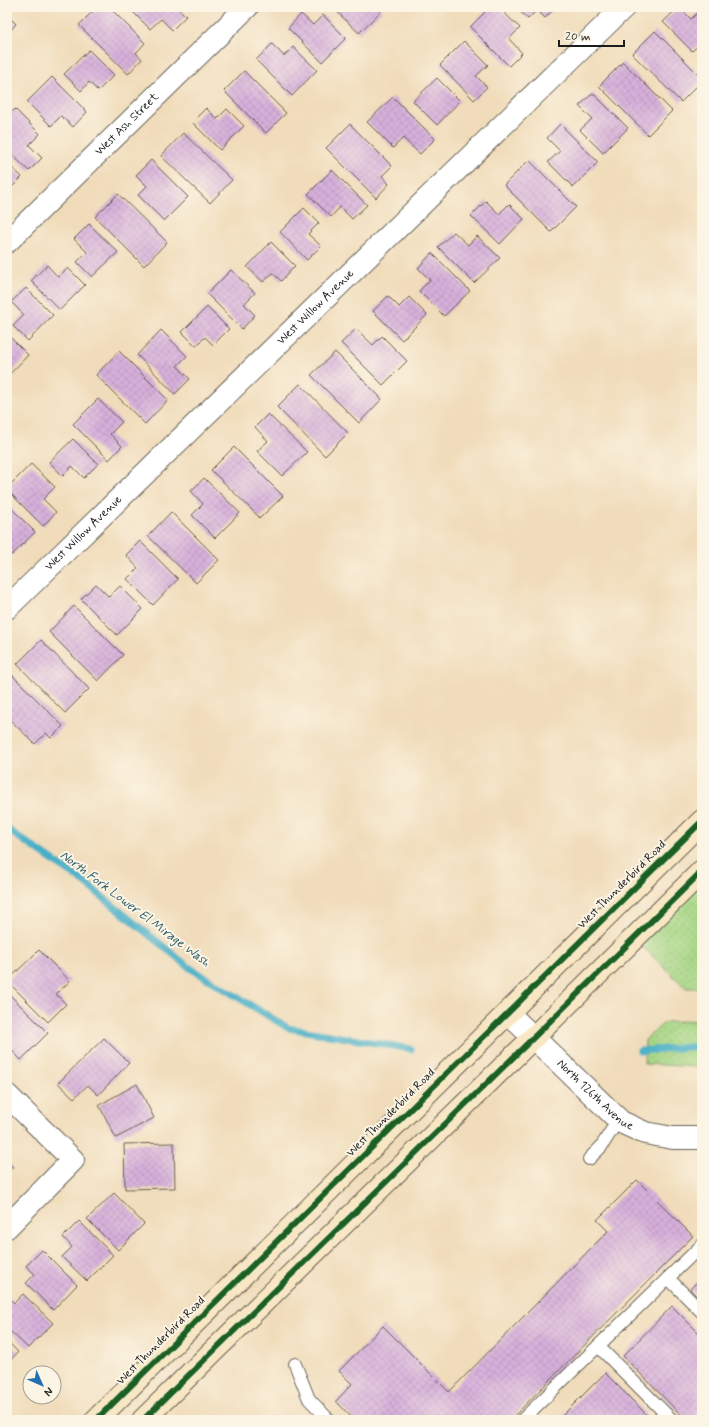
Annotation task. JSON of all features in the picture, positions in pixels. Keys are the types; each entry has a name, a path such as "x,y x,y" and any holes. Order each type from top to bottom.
{"main road":[{"name":"West Thunderbird Road","path":"96,1420 702,821"},
{"path":"143,1420 702,871"}],"street":[{"name":"West Ash Street","path":"7,242 247,7"},
{"name":"West Willow Avenue","path":"7,608 624,7"},
{"name":"North 126th Avenue","path":"508,1013 618,1120 645,1133 673,1138 702,1138"},
{"path":"7,1095 73,1160 7,1227"}],"lane":[{"path":"590,1159 601,1147 618,1120"},
{"path":"527,1418 598,1346 702,1245"},
{"path":"668,1278 702,1312"},
{"path":"598,1346 672,1420"},
{"path":"295,1364 309,1399 330,1420"}],"green space":[{"path":"702,882 702,988 686,988 640,944"},
{"path":"702,1020 702,1067 644,1064 645,1040 665,1022"}],"building":[{"path":"97,7 109,7 145,43 136,53 142,59 128,74 79,25"},
{"path":"128,7 177,7 186,16 172,30 161,19 150,29"},
{"path":"332,7 379,7 382,10 359,33"},
{"path":"490,7 498,7 520,28 509,39 522,53 509,66 470,27"},
{"path":"515,7 556,7 545,18 537,10 528,19"},
{"path":"679,7 691,19 702,9 702,42 692,51 663,22"},
{"path":"301,14 313,25 323,15 346,38 322,62 288,28"},
{"path":"7,15 16,24 7,34"},
{"path":"655,31 702,78 702,81 681,102 632,54"},
{"path":"464,41 488,65 476,76 487,87 474,100 440,65"},
{"path":"272,44 284,56 293,47 317,70 292,96 256,60"},
{"path":"89,50 114,75 98,91 89,82 81,91 64,74"},
{"path":"623,62 672,111 648,135 599,86"},
{"path":"244,71 286,113 266,133 224,91"},
{"path":"52,77 87,112 73,127 61,116 51,126 27,102"},
{"path":"437,78 460,101 437,125 413,101"},
{"path":"593,93 628,128 603,153 580,130 592,119 579,106"},
{"path":"393,97 435,139 420,154 403,138 393,148 367,122"},
{"path":"206,108 217,119 227,109 244,126 220,150 192,122"},
{"path":"15,109 40,134 29,145 42,158 29,171 7,150 7,117"},
{"path":"350,124 392,166 382,176 389,184 376,198 326,148"},
{"path":"560,124 598,162 573,187 548,162 560,151 547,138"},
{"path":"183,133 232,180 210,203 161,156"},
{"path":"151,160 188,197 164,221 138,195 147,186 136,175"},
{"path":"529,160 576,207 551,232 504,185"},
{"path":"7,163 22,177 8,191 7,190"},
{"path":"332,170 367,205 352,219 340,207 331,217 308,194"},
{"path":"118,194 167,242 144,266 95,217"},
{"path":"486,201 499,214 509,204 524,219 500,244 471,216"},
{"path":"304,208 319,223 308,234 321,246 307,260 280,232"},
{"path":"89,224 118,252 92,277 77,262 87,252 74,239"},
{"path":"454,232 468,245 477,236 500,258 474,283 438,247"},
{"path":"271,242 295,266 281,281 273,273 263,282 247,267"},
{"path":"432,253 470,291 444,316 419,291 430,280 418,268"},
{"path":"47,265 58,277 68,268 85,285 60,310 31,281"},
{"path":"231,270 255,293 244,304 255,315 242,329 207,294"},
{"path":"26,288 53,315 28,341 13,326 24,315 11,302"},
{"path":"388,296 399,307 409,297 427,315 402,340 373,311"},
{"path":"207,307 229,329 213,345 205,337 196,346 182,332"},
{"path":"356,329 373,345 382,336 407,361 383,385 341,343"},
{"path":"161,330 187,356 177,366 190,379 175,394 137,355"},
{"path":"7,334 28,355 7,377"},
{"path":"119,351 168,400 145,424 96,375"},
{"path":"335,352 382,399 359,423 311,375"},
{"path":"300,384 348,433 325,456 277,407"},
{"path":"98,399 122,422 110,434 122,446 109,460 73,424"},
{"path":"268,414 307,452 282,476 257,451 268,441 255,427"},
{"path":"73,439 98,464 84,478 72,466 63,476 49,462"},
{"path":"234,447 283,496 260,518 211,470"},
{"path":"31,464 55,487 43,499 56,512 43,526 7,490 7,488"},
{"path":"204,478 240,513 215,538 192,515 203,504 191,491"},
{"path":"7,504 35,532 12,555 7,551"},
{"path":"171,512 219,560 196,583 148,536"},
{"path":"140,541 178,579 153,605 127,579 138,568 126,555"},
{"path":"96,584 109,597 120,586 143,609 117,635 81,599"},
{"path":"74,606 123,655 98,681 49,632"},
{"path":"41,640 89,689 65,713 17,664"},
{"path":"10,673 63,726 51,738 46,733 35,744 7,717 7,676"},
{"path":"39,950 70,981 56,994 66,1004 48,1022 7,981"},
{"path":"7,992 48,1033 21,1060 7,1045"},
{"path":"104,1038 129,1063 98,1095 88,1085 74,1098 58,1083"},
{"path":"137,1084 154,1118 116,1138 99,1105"},
{"path":"174,1143 175,1188 125,1189 124,1144"},
{"path":"7,1161 13,1167 7,1173"},
{"path":"637,1180 693,1236 510,1420 354,1420 336,1401 352,1384 339,1371 383,1326 449,1392 608,1231 597,1220"},
{"path":"114,1193 144,1224 118,1250 87,1219"},
{"path":"79,1221 113,1255 87,1281 62,1257 72,1247 63,1237"},
{"path":"42,1250 77,1285 53,1310 26,1283 35,1274 26,1266"},
{"path":"702,1277 702,1302 690,1289"},
{"path":"23,1294 53,1323 28,1348 7,1328 7,1296 14,1303"},
{"path":"672,1306 702,1336 702,1420 686,1420 623,1356"},
{"path":"7,1341 18,1352 7,1364"},
{"path":"605,1373 652,1420 558,1420"}],"waterway":[{"name":"North Fork Lower El Mirage Wash","path":"7,829 84,882 190,968 288,1028 411,1049"},
{"name":"North Fork Lower El Mirage Wash","path":"640,1051 702,1046"}],"cycle path":[{"path":"96,1420 702,821"},
{"path":"143,1420 702,871"}]}
